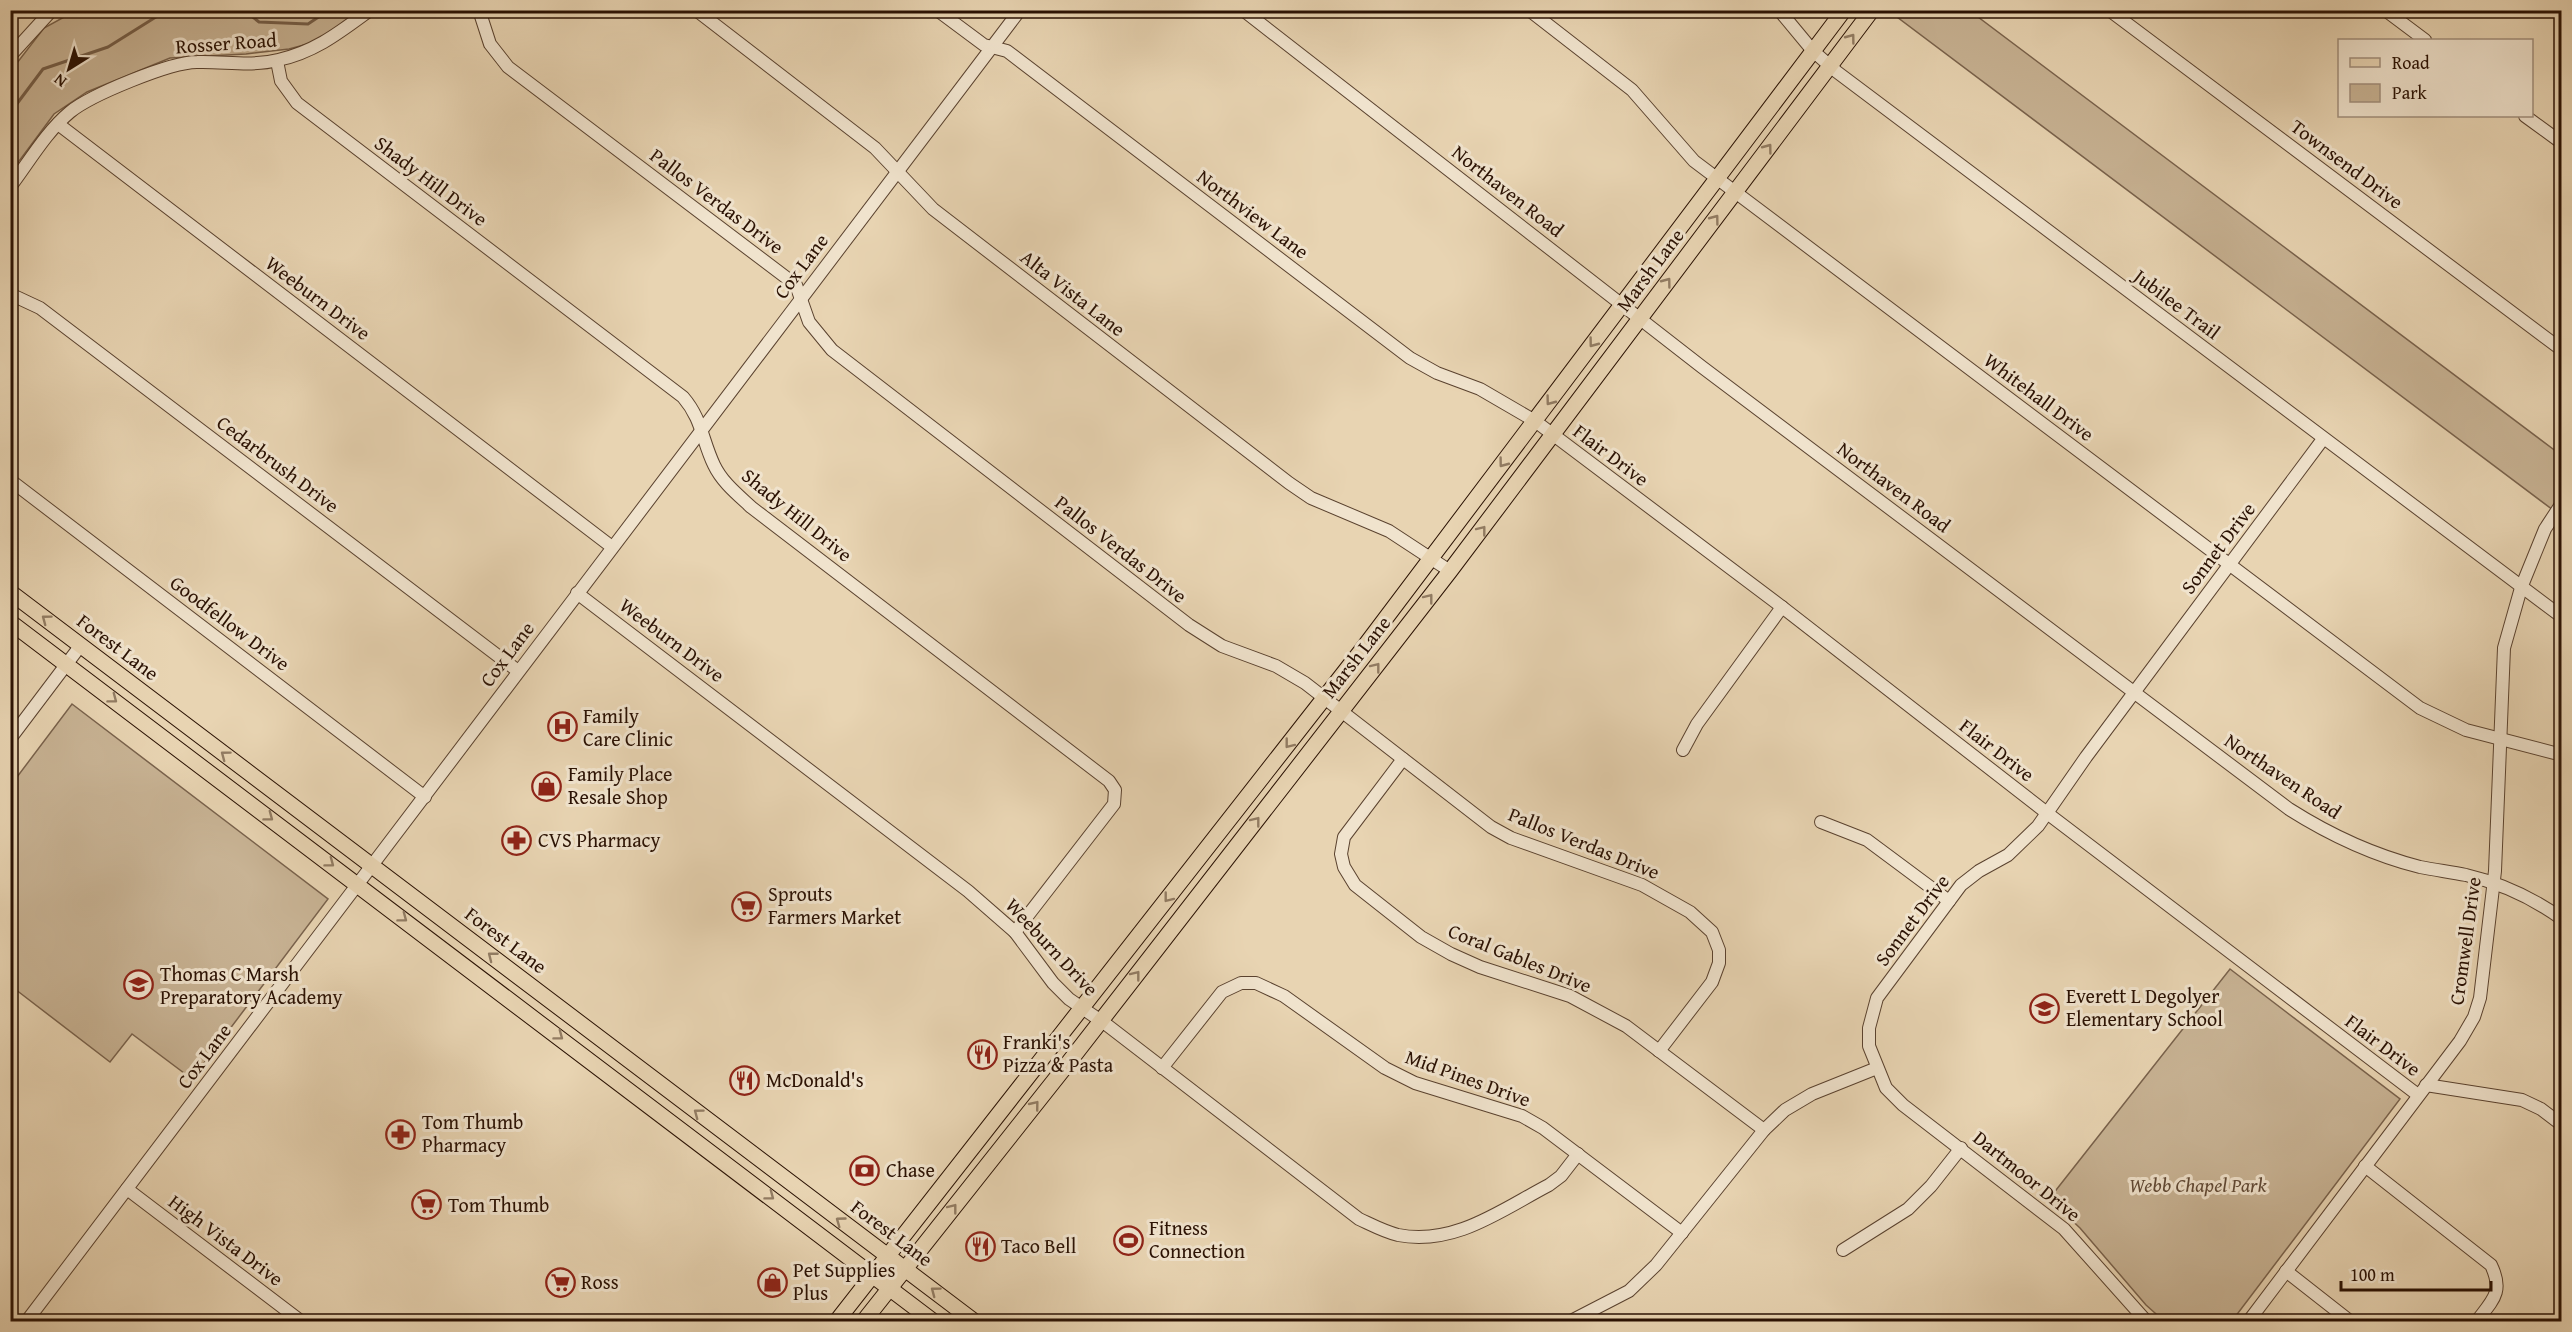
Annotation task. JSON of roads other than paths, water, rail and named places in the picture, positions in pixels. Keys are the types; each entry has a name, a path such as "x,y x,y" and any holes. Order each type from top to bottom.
{"main road":[{"name":"Marsh Lane","path":"836,1322 1325,698 1844,10"},
{"name":"Marsh Lane","path":"863,1322 1450,571 1872,10"},
{"name":"Forest Lane","path":"10,592 975,1322"},
{"path":"10,622 359,884 934,1322"},
{"path":"512,1000 526,982"},
{"path":"981,1137 1000,1148"},
{"path":"731,1166 744,1148"}],"street":[{"path":"10,56 51,10"},
{"name":"Rosser Road","path":"10,187 58,124 84,103 160,69 194,62 247,64 277,61 302,54 332,39 369,10"},
{"name":"Pallos Verdas Drive","path":"479,10 490,44 508,67 795,285 809,322 832,350 1189,625 1222,646 1276,666 1305,682 1491,826 1510,838 1642,885 1690,912 1712,932 1719,950 1719,963 1712,982 1659,1051"},
{"name":"Alta Vista Lane","path":"696,10 875,148 933,209 1289,483 1311,498 1389,531 1450,571"},
{"name":"Northview Lane","path":"937,10 984,45 1007,51 1410,358 1437,373 1480,389 1535,421 1553,436"},
{"name":"Cox Lane","path":"26,1322 1020,10"},
{"name":"Northaven Road","path":"1243,10 1640,319 2312,824 2384,856 2494,884 2527,896 2562,919"},
{"name":"Whitehall Drive","path":"1529,10 1632,90 1681,149 1717,179 2420,708 2466,730 2562,755"},
{"name":"Jubilee Trail","path":"1779,10 1813,51 1830,66 2520,588 2562,617"},
{"name":"Townsend Drive","path":"2109,10 2562,350"},
{"path":"2385,10 2424,39"},
{"name":"Shady Hill Drive","path":"277,61 281,81 297,103 683,397 697,416 713,464 722,479 751,507 1108,781 1115,790 1114,804 1015,932"},
{"path":"2526,117 2562,143"},
{"name":"Weeburn Drive","path":"58,124 612,546"},
{"name":"Cedarbrush Drive","path":"10,294 40,308 518,671"},
{"name":"Flair Drive","path":"1553,436 1782,607 2047,813 2418,1095"},
{"name":"Sonnet Drive","path":"1877,1068 1869,1046 1869,1028 1877,998 1961,885 1979,871 2008,855 2038,826 2134,692 2323,439"},
{"name":"Goodfellow Drive","path":"10,480 425,797"},
{"name":"Cromwell Drive","path":"2248,1322 2460,1041 2474,1017 2480,998 2494,884 2501,740 2502,658 2520,588 2545,529 2562,503"},
{"name":"Weeburn Drive","path":"577,593 968,891 1015,932 1053,983 1081,1009 1100,1021 1359,1219 1396,1235 1414,1238 1439,1237 1467,1228 1549,1185 1561,1176 1578,1154"},
{"path":"1683,750 1697,724 1782,607"},
{"path":"10,739 81,645"},
{"name":"Coral Gables Drive","path":"1403,759 1344,837 1341,854 1344,867 1354,885 1421,937 1451,954 1480,967 1570,996 1626,1026 1764,1130"},
{"path":"1821,822 1867,840 1949,900"},
{"name":"Mid Pines Drive","path":"1162,1068 1222,992 1241,983 1256,983 1284,996 1384,1068 1415,1083 1522,1116 1578,1154 1682,1233"},
{"path":"1569,1322 1629,1291 1656,1265 1764,1130 1785,1110 1812,1094 1877,1068"},
{"name":"Dartmoor Drive","path":"1877,1068 1886,1088 1903,1105 2064,1230 2147,1322"},
{"path":"2426,1085 2522,1100 2541,1109 2562,1125"},
{"path":"1844,1250 1863,1240 1908,1209 1931,1186 1961,1148"},
{"path":"2365,1166 2491,1265 2498,1278 2498,1290 2476,1322"},
{"name":"High Vista Drive","path":"127,1189 302,1322"},
{"path":"2286,1271 2351,1322"}],"waterway":[{"path":"10,113 43,69 108,47 167,10"},
{"path":"244,10 259,22 308,24 329,10"}],"place":[{"name":"Family Care Clinic","path":"562,727"},
{"name":"Family Place Resale Shop","path":"547,786"},
{"name":"CVS Pharmacy","path":"517,840"},
{"name":"Sprouts Farmers Market","path":"747,906"},
{"name":"Thomas C Marsh Preparatory Academy","path":"139,985"},
{"name":"Everett L Degolyer Elementary School","path":"2045,1008"},
{"name":"Franki's Pizza & Pasta","path":"982,1054"},
{"name":"McDonald's","path":"745,1080"},
{"name":"Tom Thumb Pharmacy","path":"401,1134"},
{"name":"Chase","path":"865,1170"},
{"name":"Tom Thumb","path":"427,1205"},
{"name":"Fitness Connection","path":"1128,1240"},
{"name":"Taco Bell","path":"980,1246"},
{"name":"Ross","path":"560,1282"},
{"name":"Pet Supplies Plus","path":"772,1282"}],"park label":[{"name":"Webb Chapel Park","path":"2198,1185"}]}
